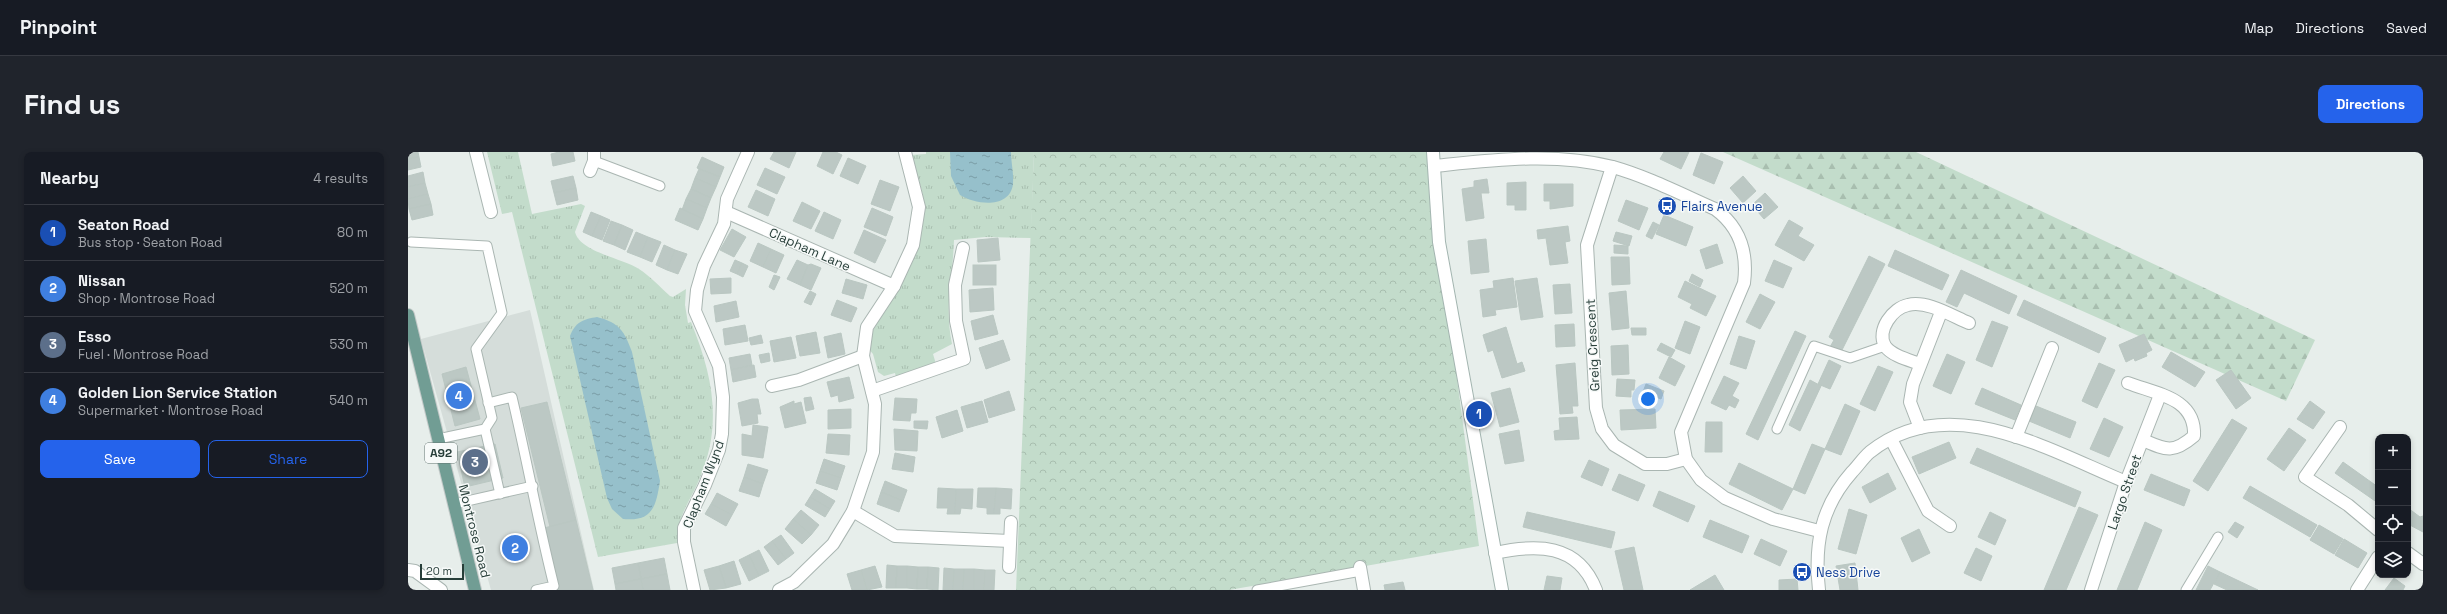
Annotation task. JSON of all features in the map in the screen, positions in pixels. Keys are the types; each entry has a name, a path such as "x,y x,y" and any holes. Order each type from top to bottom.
{"main road":[{"name":"Montrose Road","path":"408,315 475,590"}],"street":[{"path":"476,152 491,212"},
{"name":"Clapham Wynd","path":"694,590 684,542 684,528 705,485 719,450 722,434 723,397 718,366 695,311 696,290 704,266 724,224 727,199 747,152"},
{"path":"1433,152 1439,242 1494,553 1502,590"},
{"path":"779,590 794,582 819,560 833,544 853,511 873,452 875,404 863,356 867,327 894,286 912,244 919,208 903,153"},
{"path":"1434,166 1534,157 1577,160 1612,167 1714,209 1725,216 1740,238 1744,251 1746,266 1744,283 1681,432 1686,459 1700,480 1725,498 1773,519 1819,531"},
{"name":"Greig Crescent","path":"1612,167 1587,245 1596,408 1602,429 1614,445 1644,464 1667,464 1686,459"},
{"name":"Clapham Lane","path":"726,212 894,286"},
{"path":"872,391 964,360 956,321 955,285 962,248"},
{"path":"1920,364 1893,353 1885,346 1883,340 1885,326 1895,311 1908,304 1923,305 1969,323"},
{"path":"1920,428 1910,402 1913,384 1941,312"},
{"path":"2016,437 2052,348"},
{"path":"772,386 799,380 863,356"},
{"path":"2128,383 2181,403 2190,413 2194,424 2194,436 2181,448 2165,450 2143,440"},
{"name":"Largo Street","path":"2091,590 2126,482 2160,396"},
{"path":"1819,590 1817,570 1819,531 1836,490 1870,452 1891,439 1920,428 1956,423 1987,428 2016,437 2126,482"},
{"path":"2340,427 2305,477 2348,505 2375,528"},
{"path":"1891,439 1928,511 1950,526"},
{"path":"853,511 895,536 1010,541"},
{"path":"1009,567 1011,522"},
{"path":"1494,553 1523,547 1548,548 1566,555 1581,566 1596,590"},
{"path":"2411,555 2423,564"},
{"path":"2357,590 2375,562"},
{"path":"1361,569 1364,590"},
{"path":"408,570 414,571 441,590"}],"lane":[{"path":"593,161 660,186"},
{"path":"411,242 487,246 502,313 476,349 492,418 484,429 438,439"},
{"path":"1777,429 1814,346 1850,358 1885,346"},
{"path":"488,403 512,397 533,486 536,512 554,586 536,590"},
{"path":"484,429 500,494"},
{"path":"454,504 533,486"},
{"path":"2186,590 2218,537"},
{"path":"1257,590 1361,569"}],"shaded area":[{"path":"530,310 594,590 491,590 421,339"}],"green space":[{"path":"487,152 518,152 532,214 581,204 585,206 575,232 578,239 585,245 602,254 639,269 670,296 673,297 686,289 685,305 688,323 691,322 699,342 710,381 713,420 711,440 706,460 699,480 681,518 677,534 677,543 598,557 512,212 502,214"},
{"path":"926,152 1034,152 1031,238 985,237 954,240 949,304 952,344 933,354 936,364 896,377 895,373 884,376 878,372 873,354 867,347 869,338 907,270 921,235 924,216 923,197 910,155 926,154"},
{"path":"1034,152 1433,152 1439,242 1479,546 1229,590 1016,590"},
{"path":"1723,152 1916,152 2315,340 2286,401"}],"water":[{"path":"950,152 1011,152 1013,184 1011,192 1006,198 991,203 975,201 960,195 951,176"},
{"path":"597,317 611,322 620,329 632,352 660,481 657,498 654,505 647,515 641,518 623,519 612,509 607,498 570,336 577,324"}],"building":[{"path":"408,152 418,152 419,157 408,159"},
{"path":"559,152 573,152 575,161 553,166 551,154"},
{"path":"774,152 796,152 789,168 770,159"},
{"path":"823,152 836,152 842,155 833,174 817,166"},
{"path":"1664,152 1689,152 1681,169 1660,159"},
{"path":"1701,153 1723,162 1714,184 1693,175"},
{"path":"419,157 421,167 408,170 408,159"},
{"path":"702,157 724,167 720,177 697,168"},
{"path":"848,158 866,166 858,184 840,176"},
{"path":"765,168 785,177 777,194 757,185"},
{"path":"699,169 720,177 716,187 695,178"},
{"path":"423,172 425,183 408,187 408,176"},
{"path":"573,176 576,188 554,193 551,181"},
{"path":"1743,176 1756,191 1743,203 1730,188"},
{"path":"695,178 716,187 711,198 691,189"},
{"path":"1487,179 1489,193 1481,193 1484,218 1466,221 1462,189 1474,187 1474,181"},
{"path":"880,180 899,187 890,211 871,204"},
{"path":"1526,182 1526,210 1515,210 1515,205 1507,205 1507,183"},
{"path":"425,183 428,194 408,199 408,187"},
{"path":"1544,184 1573,184 1573,206 1550,209 1550,201 1544,201"},
{"path":"576,188 578,200 557,205 554,193"},
{"path":"691,189 711,198 707,208 686,199"},
{"path":"756,190 775,199 768,216 748,207"},
{"path":"1765,193 1778,207 1764,219 1752,205"},
{"path":"428,194 431,204 409,209 408,199"},
{"path":"686,199 707,208 703,219 682,210"},
{"path":"1626,200 1648,208 1639,230 1618,221"},
{"path":"802,202 820,211 811,229 793,221"},
{"path":"431,204 433,215 412,220 409,209"},
{"path":"680,208 703,219 698,230 675,220"},
{"path":"872,208 893,217 886,236 864,227"},
{"path":"591,212 601,216 592,236 583,232"},
{"path":"824,212 841,220 833,239 815,231"},
{"path":"1664,215 1693,227 1686,246 1656,234"},
{"path":"601,216 610,220 602,240 592,236"},
{"path":"1789,220 1803,228 1798,236 1814,245 1804,261 1775,245"},
{"path":"611,221 622,225 614,245 603,241"},
{"path":"1653,222 1659,225 1652,239 1646,236"},
{"path":"622,225 633,230 625,250 614,245"},
{"path":"1568,226 1570,241 1565,242 1568,263 1550,265 1546,238 1538,239 1537,230"},
{"path":"732,229 746,237 734,257 720,250"},
{"path":"864,230 886,240 875,263 854,253"},
{"path":"636,232 648,237 640,257 627,252"},
{"path":"1616,232 1632,236 1629,246 1613,241"},
{"path":"648,237 661,242 652,262 640,257"},
{"path":"998,238 1000,260 978,262 977,240"},
{"path":"1486,239 1489,272 1471,274 1468,241"},
{"path":"758,243 771,249 763,267 750,261"},
{"path":"1717,244 1723,263 1706,269 1700,250"},
{"path":"664,245 675,250 667,270 656,265"},
{"path":"1614,245 1628,246 1628,254 1614,253"},
{"path":"771,249 784,255 776,273 763,267"},
{"path":"675,250 687,254 678,274 667,270"},
{"path":"1895,250 1949,275 1942,290 1888,266"},
{"path":"1869,256 1885,264 1841,352 1830,347 1834,340 1829,337"},
{"path":"1611,257 1629,257 1630,284 1612,285"},
{"path":"735,260 742,263 737,274 730,271"},
{"path":"797,260 808,265 800,285 787,279"},
{"path":"1774,260 1792,268 1783,288 1765,281"},
{"path":"742,263 748,266 743,277 737,274"},
{"path":"811,264 821,268 811,290 800,285 808,265"},
{"path":"973,265 996,265 996,285 973,285"},
{"path":"1961,270 2017,296 2009,314 1964,293 1957,307 1946,302"},
{"path":"1692,274 1703,280 1700,287 1689,281"},
{"path":"774,275 780,277 774,290 769,287"},
{"path":"731,278 731,293 711,294 710,279"},
{"path":"1513,278 1517,307 1495,310 1496,315 1483,317 1480,290 1494,288 1493,281"},
{"path":"1537,278 1543,317 1521,320 1515,281"},
{"path":"846,279 867,285 863,299 842,293"},
{"path":"1685,281 1716,296 1706,316 1690,308 1692,304 1678,297"},
{"path":"1570,284 1572,313 1555,314 1553,285"},
{"path":"993,288 994,310 970,312 969,290"},
{"path":"810,291 816,294 811,305 804,302"},
{"path":"1626,291 1629,328 1612,330 1609,293"},
{"path":"1760,294 1775,302 1760,329 1746,322"},
{"path":"837,300 857,308 851,322 831,315"},
{"path":"2024,300 2106,338 2099,353 2017,315"},
{"path":"736,301 739,317 716,322 714,306"},
{"path":"993,315 998,334 975,340 971,321"},
{"path":"1685,321 1700,327 1690,354 1675,348"},
{"path":"1992,321 2008,327 1992,367 1976,360"},
{"path":"1574,324 1575,346 1556,347 1555,325"},
{"path":"745,325 748,341 725,345 723,329"},
{"path":"1506,327 1517,364 1522,362 1525,371 1502,378 1493,350 1488,352 1483,335"},
{"path":"1631,328 1646,328 1646,335 1632,335"},
{"path":"1795,331 1806,336 1758,440 1746,434"},
{"path":"816,332 820,353 800,356 796,336"},
{"path":"841,333 845,354 828,358 824,337"},
{"path":"2144,334 2152,350 2146,353 2147,356 2135,361 2134,358 2126,362 2119,345"},
{"path":"761,335 763,343 751,345 749,338"},
{"path":"1739,336 1755,341 1746,369 1730,364"},
{"path":"791,337 796,358 774,362 770,341"},
{"path":"1003,340 1010,360 986,369 979,348"},
{"path":"1661,343 1675,350 1671,357 1657,350"},
{"path":"1628,345 1629,374 1612,375 1611,346"},
{"path":"2171,352 2205,372 2195,387 2162,367"},
{"path":"769,353 770,361 761,363 759,355"},
{"path":"750,354 752,365 731,370 729,358"},
{"path":"1947,354 1965,362 1951,394 1933,386"},
{"path":"1669,357 1685,366 1675,386 1659,378"},
{"path":"1829,360 1841,366 1830,389 1818,384"},
{"path":"1575,363 1578,406 1572,406 1573,413 1560,414 1556,365"},
{"path":"2099,363 2115,370 2097,408 2082,401"},
{"path":"754,365 756,377 733,382 731,370"},
{"path":"1878,366 1893,372 1875,411 1860,404"},
{"path":"466,367 480,419 455,426 442,374"},
{"path":"2231,370 2251,398 2236,409 2216,380"},
{"path":"1724,376 1739,383 1732,396 1739,400 1735,408 1729,405 1726,410 1711,403"},
{"path":"849,377 854,398 839,402 838,395 831,397 827,382"},
{"path":"1617,379 1635,380 1634,390 1631,390 1631,397 1616,396"},
{"path":"1810,380 1821,386 1800,431 1789,425"},
{"path":"1646,384 1664,391 1661,399 1643,392"},
{"path":"1510,388 1519,422 1500,427 1491,393"},
{"path":"1982,388 2021,405 2015,420 1975,404"},
{"path":"1009,391 1015,410 989,418 984,400"},
{"path":"811,397 814,409 806,411 804,398"},
{"path":"895,398 917,399 916,413 911,413 910,421 893,420"},
{"path":"758,399 761,414 757,414 758,423 742,426 738,403"},
{"path":"794,401 794,404 801,402 806,423 785,428 780,407"},
{"path":"982,401 988,422 967,428 961,407"},
{"path":"2310,401 2325,412 2313,429 2297,419"},
{"path":"547,402 576,520 550,527 521,408"},
{"path":"1845,404 1860,411 1841,455 1825,449"},
{"path":"2036,406 2076,422 2070,438 2029,421"},
{"path":"851,409 851,428 828,429 828,410"},
{"path":"1655,409 1656,428 1621,430 1620,410"},
{"path":"957,410 963,431 942,438 936,417"},
{"path":"1577,417 1579,439 1555,440 1554,431 1560,430 1559,418"},
{"path":"2104,418 2123,427 2109,457 2090,449"},
{"path":"2232,419 2247,428 2208,491 2193,481"},
{"path":"914,421 928,421 927,429 914,428"},
{"path":"1706,422 1722,422 1722,452 1705,452"},
{"path":"753,425 768,427 763,458 742,455 742,434 752,436"},
{"path":"2289,428 2306,440 2284,471 2267,459"},
{"path":"894,429 918,431 917,451 895,450"},
{"path":"1519,430 1524,461 1505,464 1499,434"},
{"path":"828,434 850,435 849,455 826,453"},
{"path":"1949,442 1956,458 1919,474 1912,457"},
{"path":"495,444 503,478 465,487 457,452"},
{"path":"1812,444 1825,449 1805,494 1793,489"},
{"path":"1977,448 2081,492 2075,507 1970,463"},
{"path":"895,453 915,457 913,472 892,469"},
{"path":"824,459 845,466 841,478 820,471"},
{"path":"1589,460 1609,469 1602,486 1581,477"},
{"path":"2343,462 2375,485 2375,501 2335,473"},
{"path":"1739,463 1793,489 1782,510 1729,484"},
{"path":"748,464 768,470 763,484 744,477"},
{"path":"820,471 841,478 837,490 816,483"},
{"path":"1888,473 1896,489 1870,503 1862,487"},
{"path":"1619,474 1645,485 1638,501 1612,490"},
{"path":"2151,474 2190,490 2184,506 2144,490"},
{"path":"744,477 763,484 759,497 739,491"},
{"path":"885,481 907,490 903,501 881,492"},
{"path":"2250,486 2317,525 2310,537 2243,498"},
{"path":"938,488 956,489 955,514 947,514 948,508 937,508"},
{"path":"978,488 996,488 994,514 987,514 987,508 977,507"},
{"path":"996,488 1012,489 1011,509 1000,508 1000,514 994,514"},
{"path":"815,489 835,501 830,509 810,497"},
{"path":"956,489 973,489 972,509 961,508 960,514 955,514"},
{"path":"1659,491 1695,506 1688,522 1653,506"},
{"path":"881,492 903,501 899,512 877,504"},
{"path":"717,493 738,504 732,515 711,504"},
{"path":"810,497 830,509 825,517 805,505"},
{"path":"711,504 732,515 726,526 705,514"},
{"path":"2079,507 2098,515 2066,590 2044,590"},
{"path":"1849,509 1867,515 1856,554 1838,549"},
{"path":"801,510 819,525 811,535 793,519"},
{"path":"2411,510 2420,517 2423,516 2423,532 2411,526"},
{"path":"1527,512 1615,532 1611,548 1523,527"},
{"path":"1990,512 2006,520 1995,545 1978,537"},
{"path":"793,519 811,535 802,544 785,529"},
{"path":"576,520 593,590 559,590 544,528"},
{"path":"1710,520 1749,536 1742,553 1703,537"},
{"path":"2145,522 2162,530 2137,590 2117,590"},
{"path":"2235,522 2244,527 2237,538 2228,532"},
{"path":"2319,525 2343,539 2334,554 2310,540"},
{"path":"1919,529 1930,553 1912,562 1901,538"},
{"path":"781,535 794,553 786,559 772,541"},
{"path":"1761,539 1787,551 1780,566 1754,554"},
{"path":"2344,539 2367,553 2358,568 2335,555"},
{"path":"772,541 786,559 778,565 764,547"},
{"path":"1634,547 1643,590 1624,590 1615,551"},
{"path":"1976,548 1992,556 1981,581 1964,573"},
{"path":"759,550 769,571 759,576 749,555"},
{"path":"749,555 759,576 749,581 739,560"},
{"path":"664,558 667,574 641,579 638,563"},
{"path":"734,561 741,584 726,588 719,566"},
{"path":"638,563 641,579 615,584 612,568"},
{"path":"1855,563 1858,590 1840,590 1836,566"},
{"path":"887,565 897,566 896,588 886,588"},
{"path":"719,566 726,588 710,590 704,570"},
{"path":"875,566 882,587 867,590 861,570"},
{"path":"897,566 907,566 907,588 896,588"},
{"path":"907,566 918,567 917,589 907,588"},
{"path":"2208,566 2220,572 2210,590 2196,590"},
{"path":"918,567 928,567 927,589 917,589"},
{"path":"928,567 939,568 938,590 927,589"},
{"path":"944,568 954,569 953,590 943,590"},
{"path":"954,569 964,569 963,590 953,590"},
{"path":"964,569 974,569 974,590 963,590"},
{"path":"974,569 985,570 984,590 974,590"},
{"path":"861,570 867,590 852,590 847,574"},
{"path":"985,570 995,570 994,590 984,590"},
{"path":"2220,572 2258,590 2227,590 2214,584"},
{"path":"667,574 670,590 643,590 641,579"},
{"path":"1715,575 1724,590 1690,590"},
{"path":"1547,576 1562,578 1560,590 1544,590"},
{"path":"2394,578 2405,586 2403,590 2385,590"},
{"path":"641,579 643,590 616,590 615,584"},
{"path":"1797,579 1798,590 1779,590 1779,580"},
{"path":"1403,582 1405,590 1385,590 1384,585"}],"place":[{"name":"Flairs Avenue","path":"1667,206"},
{"name":"Golden Lion Service Station","path":"459,396"},
{"name":"Seaton Road","path":"1479,414"},
{"name":"Esso","path":"475,462"},
{"name":"Nissan","path":"515,548"},
{"name":"Ness Drive","path":"1802,572"}]}
